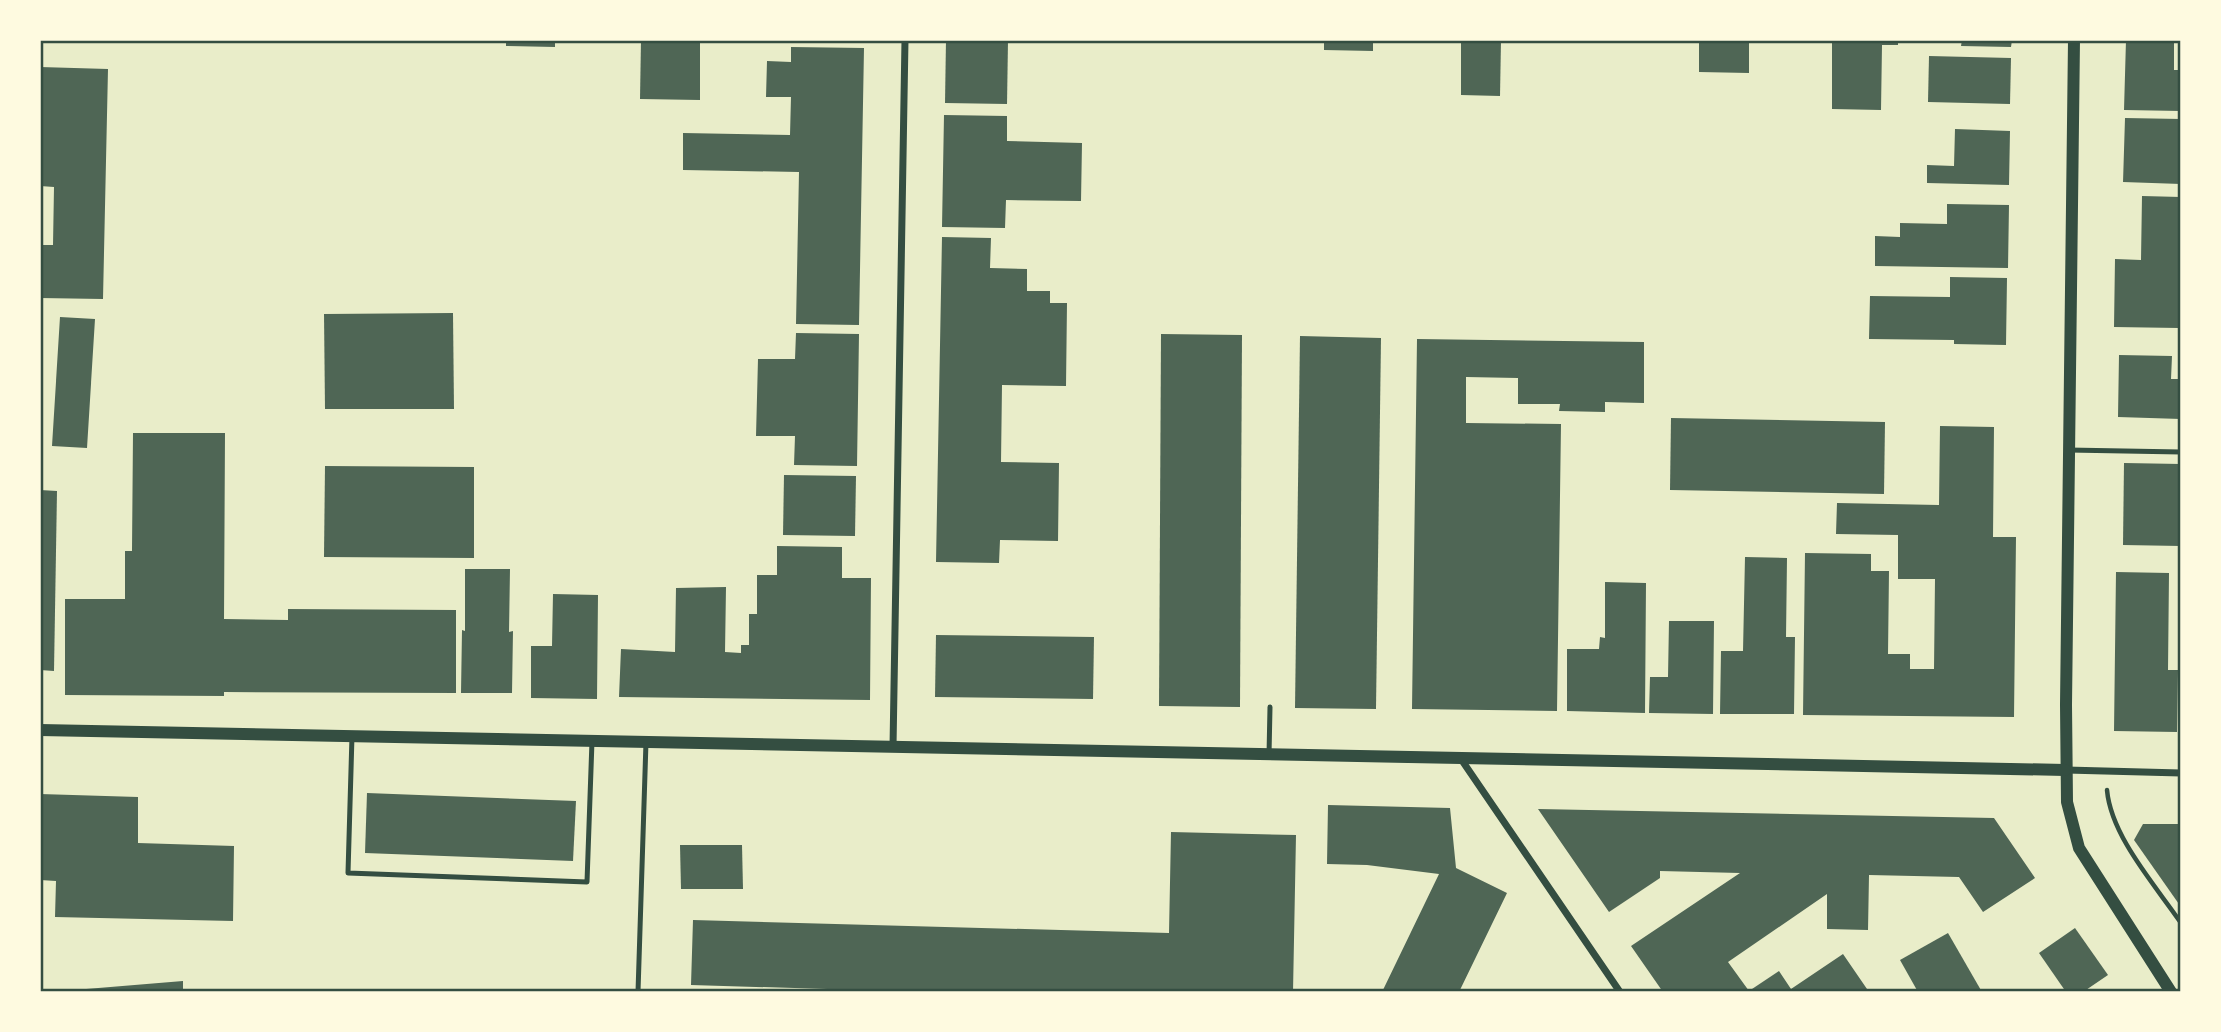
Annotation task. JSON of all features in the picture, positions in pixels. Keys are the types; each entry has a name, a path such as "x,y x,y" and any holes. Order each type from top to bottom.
{"street":[{"path":"893,747 905,40"},
{"path":"2074,40 2065,770 2067,802 2079,848 2171,992"},
{"path":"40,730 2181,773"},
{"path":"1461,758 1620,992"}],"lane":[{"path":"2068,450 2181,452"},
{"path":"1269,755 1270,707"},
{"path":"352,736 348,873 587,882 592,741"},
{"path":"638,992 646,742"}],"path":[{"path":"2106,771 2109,806 2131,850 2181,923"}],"building":[{"path":"506,40 555,40 555,47 506,46"},
{"path":"641,40 700,40 700,100 640,99"},
{"path":"946,40 1008,40 1007,104 945,103"},
{"path":"1324,40 1373,40 1373,51 1324,50"},
{"path":"1461,40 1501,40 1500,96 1461,95"},
{"path":"1699,40 1749,40 1749,73 1699,72"},
{"path":"1832,40 1898,40 1898,45 1882,45 1881,110 1832,109"},
{"path":"1962,40 2012,40 2011,47 1961,46"},
{"path":"2126,40 2174,40 2174,70 2181,70 2181,111 2124,110"},
{"path":"791,47 864,48 859,325 796,324 799,172 683,170 683,133 790,135 791,97 766,97 767,61 791,62"},
{"path":"1929,56 2011,58 2010,104 1928,102"},
{"path":"40,67 108,69 103,299 40,298 40,245 53,245 54,187 40,186"},
{"path":"944,115 1007,116 1007,141 1082,143 1081,201 1006,200 1005,228 942,227"},
{"path":"2125,118 2181,119 2181,184 2123,182"},
{"path":"1955,129 2010,131 2009,185 1927,183 1927,165 1954,166"},
{"path":"2142,196 2181,197 2179,328 2114,327 2115,259 2141,260"},
{"path":"1947,204 2009,205 2008,268 1875,266 1875,236 1900,237 1900,223 1947,224"},
{"path":"942,237 991,238 990,268 1027,269 1027,291 1050,291 1050,303 1067,303 1066,386 1002,385 1001,462 1059,463 1058,541 1000,540 999,563 936,562"},
{"path":"1950,277 2007,278 2006,345 1954,344 1954,340 1869,339 1870,296 1950,297"},
{"path":"453,313 454,409 325,409 324,314"},
{"path":"60,317 95,319 87,448 52,446"},
{"path":"796,333 859,334 857,466 794,465 795,436 756,436 758,359 795,359"},
{"path":"1161,334 1242,335 1240,707 1159,706"},
{"path":"1300,336 1381,338 1376,709 1295,708"},
{"path":"1417,339 1644,342 1644,403 1605,402 1605,412 1559,411 1560,404 1518,404 1518,378 1466,377 1466,423 1561,424 1557,711 1412,709"},
{"path":"2119,355 2172,356 2171,379 2181,379 2181,419 2118,417"},
{"path":"1671,418 1885,422 1884,494 1670,490"},
{"path":"1940,426 1994,427 1993,537 2016,537 2014,717 1803,715 1805,553 1871,554 1871,571 1889,571 1888,654 1910,654 1910,669 1934,669 1935,579 1898,579 1898,535 1836,534 1837,503 1939,505"},
{"path":"133,433 225,433 224,619 288,620 288,609 456,610 456,693 224,692 224,696 65,695 65,599 125,599 125,551 132,551"},
{"path":"2124,463 2181,464 2181,546 2123,545"},
{"path":"325,466 474,467 474,558 324,557"},
{"path":"784,475 856,476 855,536 783,535"},
{"path":"40,490 57,491 54,671 40,670"},
{"path":"777,546 842,547 842,578 871,578 870,700 619,697 621,649 675,652 676,588 726,587 725,652 741,653 741,645 749,645 749,614 757,614 757,575 777,575"},
{"path":"1745,557 1787,558 1786,637 1795,637 1794,714 1720,714 1721,651 1743,651"},
{"path":"465,569 510,569 512,693 461,693"},
{"path":"2116,572 2169,573 2168,670 2178,670 2177,732 2114,731"},
{"path":"1605,582 1646,583 1645,713 1567,711 1567,649 1599,649 1600,637 1605,638"},
{"path":"553,594 598,595 597,699 531,698 531,646 552,646"},
{"path":"1669,621 1714,621 1713,714 1649,713 1650,677 1668,677"},
{"path":"936,635 1094,637 1093,699 935,697"},
{"path":"367,793 576,801 573,861 365,853"},
{"path":"40,794 138,797 138,843 234,846 233,921 55,917 56,881 40,880"},
{"path":"1328,805 1450,808 1456,868 1507,893 1459,992 1382,992 1439,874 1367,865 1327,864"},
{"path":"1538,809 1994,818 2035,878 1983,912 1959,877 1869,875 1868,930 1827,929 1827,894 1728,962 1749,991 1779,971 1791,989 1843,954 1867,989 1863,992 1663,992 1631,946 1740,873 1660,871 1660,878 1609,912"},
{"path":"2143,824 2181,824 2181,907 2134,840"},
{"path":"1171,832 1296,835 1293,992 925,992 691,985 693,920 1169,933"},
{"path":"680,845 742,845 743,889 681,889"},
{"path":"2075,928 2108,975 2083,992 2066,992 2039,953"},
{"path":"1948,933 1982,992 1918,992 1900,960"},
{"path":"183,981 183,992 74,992 74,990"}]}
